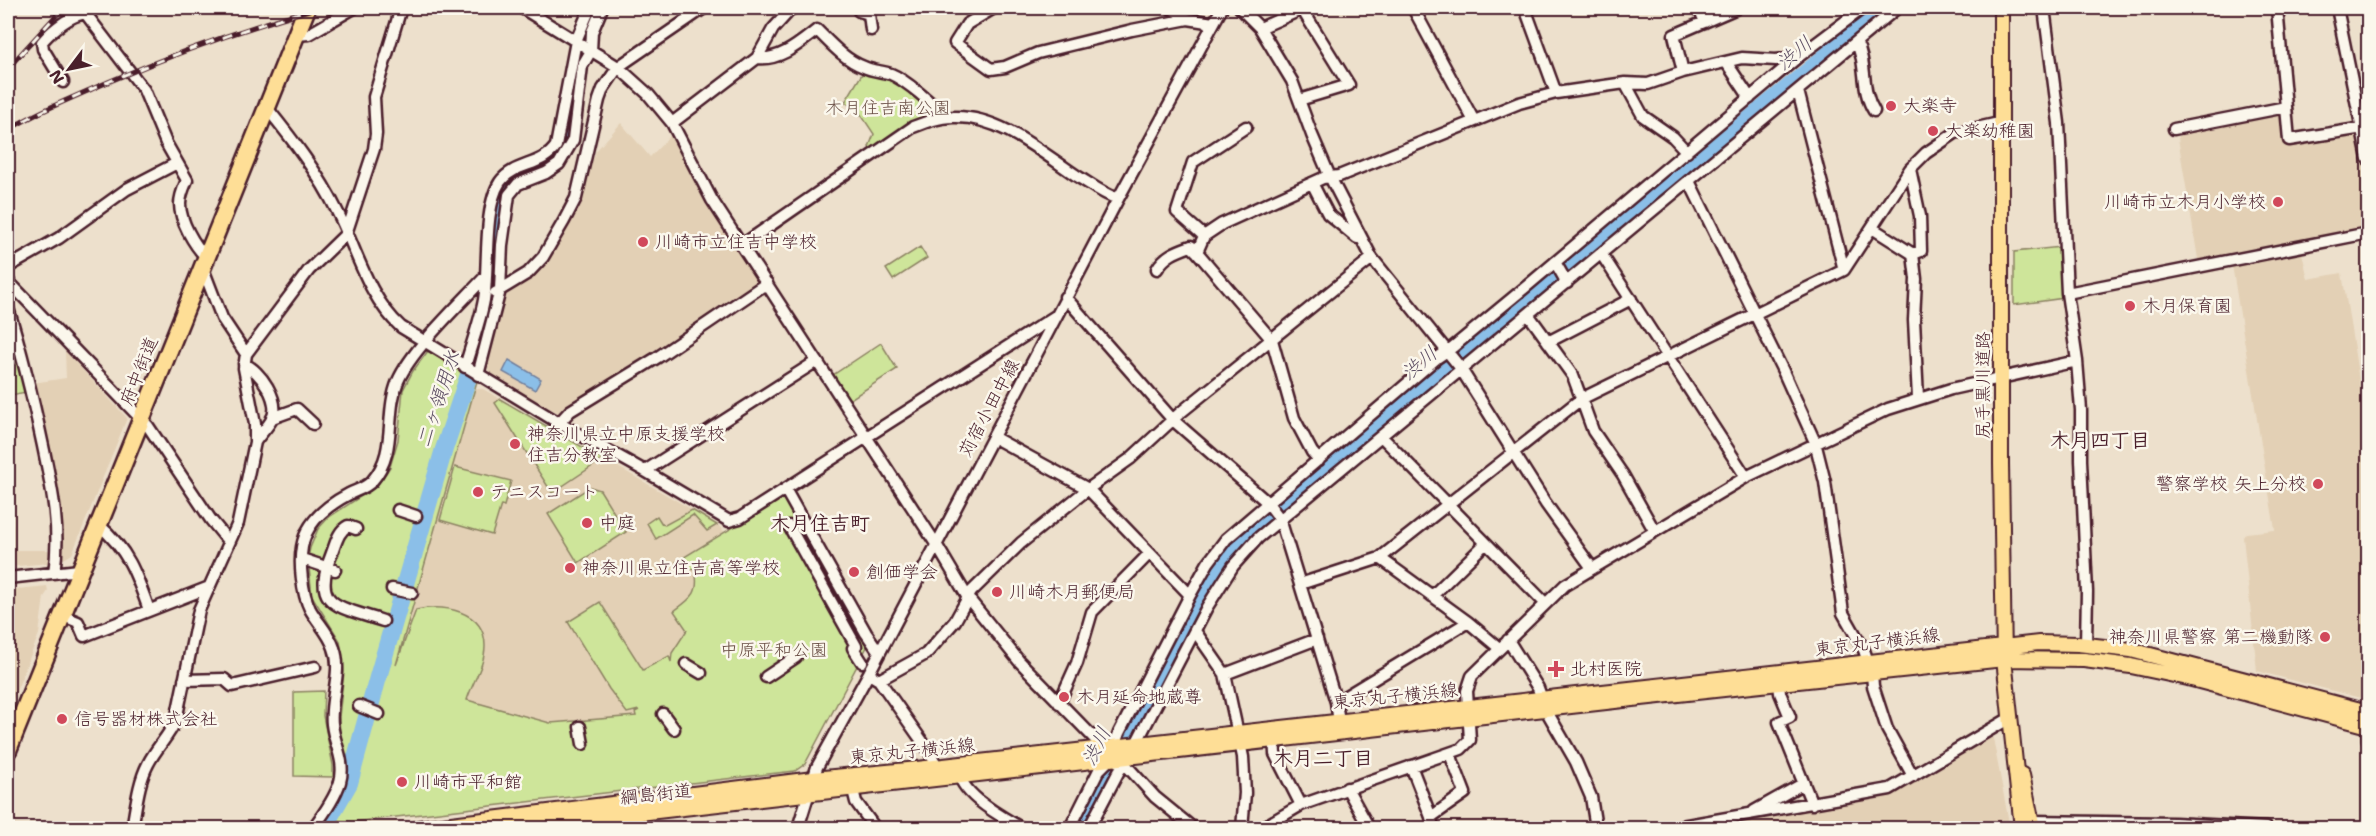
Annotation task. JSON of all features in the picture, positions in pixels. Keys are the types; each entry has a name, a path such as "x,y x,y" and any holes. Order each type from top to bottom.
{"highway":[{"name":"府中街道","path":"8,750 307,8"}],"main road":[{"name":"尻手黒川道路","path":"2001,8 1999,123 2004,653 2017,762 2016,780 2029,826"},
{"name":"東京丸子横浜線","path":"808,794 937,766 958,771 1108,747 1240,739 2004,653 2051,642 2086,644 2147,654 2368,712"},
{"name":"東京丸子横浜線","path":"2004,653 2131,666 2188,678 2368,726"},
{"name":"東京丸子横浜線","path":"1544,704 1779,684 1870,668"},
{"name":"東京丸子横浜線","path":"419,828 813,779 851,783 958,771 1109,760 1126,761 1240,739"},
{"name":"綱島街道","path":"509,828 808,794"}],"street":[{"path":"296,35 309,34 354,8"},
{"path":"132,828 145,771 176,720 199,610 238,523 255,442 255,424 245,359 309,270 346,234 374,149 376,134 374,97 401,8"},
{"path":"522,8 618,67 648,94 672,123 712,200 936,544 968,598 1019,661 1095,739 1108,747"},
{"path":"471,371 484,301 491,208 498,184 507,173 544,159 556,146 576,41 590,8"},
{"path":"471,371 500,290 502,245 509,195 518,184 552,170 559,164 573,140 580,75 582,66 591,51 592,32 602,8"},
{"path":"484,301 528,273 543,257 564,221 576,198 598,100 618,67 704,8"},
{"path":"672,123 757,58 773,29 792,8"},
{"path":"858,8 859,11 869,14 871,30"},
{"path":"994,8 967,24 955,43 992,69 1005,67 1038,53 1089,39 1188,19 1213,22"},
{"path":"1171,8 1188,19"},
{"name":"苅宿小田中線","path":"798,828 813,779 836,731 869,673 1065,297 1222,8"},
{"path":"1240,8 1260,28 1292,81 1330,177 1372,258 1460,368 1546,504 1592,568"},
{"path":"1260,28 1304,8 1349,84 1299,100"},
{"path":"1413,8 1474,121"},
{"path":"1525,8 1556,93"},
{"path":"1699,8 1705,22"},
{"path":"1683,72 1674,35 1737,8"},
{"path":"1070,828 1100,770 1109,760 1108,747 1119,733 1190,595 1208,563 1226,539 1390,397 1448,353 1556,264 1798,57 1863,8"},
{"path":"1089,828 1136,744 1207,607 1233,566 1258,538 1566,280 1602,255 1897,8"},
{"path":"2044,8 2059,123 2067,293 2077,361 2081,410 2081,470 2087,592 2086,644"},
{"path":"2277,8 2289,140 2362,128"},
{"path":"2337,8 2368,159"},
{"path":"63,82 43,49 42,42 76,16 91,11 144,90 166,143 187,180 180,205 186,225 204,261 222,318 245,359 271,394 274,405 272,418 255,442"},
{"path":"757,58 765,59 783,54 817,30 833,47 848,58 863,67 893,75 935,106 945,117"},
{"path":"1857,42 1862,53 1864,84 1869,103 1874,111"},
{"path":"1197,252 1204,236 1222,224 1323,178 1339,176 1519,103 1556,93 1626,83 1648,84 1683,72 1742,58 1776,60 1798,57"},
{"path":"1726,62 1750,98"},
{"path":"1626,83 1643,116 1673,137 1687,152"},
{"path":"1798,91 1844,270"},
{"path":"2174,129 2286,107"},
{"path":"267,108 320,180 338,212 370,286 385,309 401,327 471,371 729,521 764,508 785,489 1057,315"},
{"path":"742,245 913,127 945,117 973,118 994,124 1028,143 1083,180 1118,199"},
{"path":"1300,584 1380,558 1581,399 1844,270 1910,169 1926,153 1955,133 1999,123"},
{"path":"1204,236 1177,212 1193,162 1246,127"},
{"path":"8,267 59,238 127,189 177,163"},
{"path":"1910,169 1920,216 1921,250 1913,254"},
{"path":"1689,181 1815,442 1825,482 1843,613 1864,650 1887,729 1913,776"},
{"path":"1312,183 1328,214 1357,238 1361,238"},
{"path":"1872,228 1913,254"},
{"path":"2067,293 2368,232"},
{"path":"1157,269 1168,256 1177,250 1191,246 1272,340 1294,418 1312,452 1319,460"},
{"path":"1913,254 1916,279 1914,320 1918,398"},
{"path":"1602,255 1746,477"},
{"path":"879,680 926,654 955,621 968,598 1021,543 1088,489 1130,459 1173,420 1372,258"},
{"path":"1556,264 1566,280"},
{"path":"313,828 341,781 342,763 332,725 336,654 329,637 307,601 302,558 303,544 316,518 371,482 379,471 389,446 392,407 398,381 406,366 485,277"},
{"path":"8,281 140,418 169,455 211,520 229,542"},
{"path":"559,423 570,411 658,357 767,283"},
{"path":"1065,297 1173,420 1268,503 1280,519 1336,702 1340,727"},
{"path":"1548,342 1631,299"},
{"path":"8,308 34,404 54,497 58,537 54,573"},
{"path":"1528,314 1573,376 1593,431 1623,475 1654,530"},
{"path":"645,471 817,361"},
{"path":"1263,828 1301,805 1461,749 1470,740 1467,691 1472,676 1545,603 1565,585 1592,568 1746,477 1815,442 1918,398 2001,376 2077,361"},
{"path":"272,418 297,409 313,424"},
{"path":"1382,436 1545,603"},
{"path":"993,437 1088,489 1190,595"},
{"path":"785,489 879,652"},
{"path":"398,510 416,516"},
{"path":"98,524 117,541 137,575 148,610"},
{"path":"356,529 348,526 342,530 330,568 323,579 324,591 333,603 383,621"},
{"path":"789,526 856,646 854,648 862,662"},
{"path":"1432,596 1486,543"},
{"path":"1059,703 1077,663 1092,612 1149,554"},
{"path":"302,558 330,568"},
{"path":"1380,558 1468,622 1499,648"},
{"path":"8,578 79,570"},
{"path":"61,615 78,622 84,636 207,588"},
{"path":"392,589 412,593"},
{"path":"1336,702 1468,622"},
{"path":"1175,624 1194,632 1225,674 1240,739 1245,794 1242,828"},
{"path":"1225,674 1317,639"},
{"path":"1508,640 1538,688 1587,787 1596,828"},
{"path":"766,677 796,657"},
{"path":"686,664 701,673"},
{"path":"184,680 224,679 232,686 315,667"},
{"path":"869,673 879,680 937,766"},
{"path":"1779,684 1780,693 1790,717 1779,722 1812,804"},
{"path":"359,706 379,714"},
{"path":"663,714 674,729"},
{"path":"1670,828 1890,789 2010,718"},
{"path":"2368,726 2368,740"},
{"path":"580,727 583,744"},
{"path":"1274,735 1275,754 1301,805"},
{"path":"1431,817 1466,792 1450,754"},
{"path":"1126,761 1155,797 1193,828"},
{"path":"1411,766 1433,828"},
{"path":"958,771 966,789 1021,828"},
{"path":"851,783 856,802 875,828"},
{"path":"1745,816 1804,783"},
{"path":"1347,788 1369,828"},
{"path":"2029,826 2174,823 2266,828"}],"shaded area":[{"name":"川崎市立木月小学校","path":"2283,111 2286,145 2356,131 2360,134 2368,176 2368,227 2202,263 2198,259 2178,138 2182,133"},
{"name":"川崎市立住吉中学校","path":"621,123 650,157 671,135 707,203 760,285 560,414 489,374 487,356 508,291 534,277 576,207 596,151"},
{"name":"警察学校 矢上分校","path":"2301,249 2308,279 2342,273 2368,437 2368,700 2257,671 2243,537 2246,533 2275,530 2232,265"},
{"path":"65,351 127,418 72,554 64,559 60,557 61,514 33,383 66,378"},
{"name":"神奈川県立住吉高等学校","path":"474,389 483,389 717,524 726,533 660,714 550,723 391,679"},
{"path":"8,526 13,526 13,550 50,550 48,563 8,567"},
{"path":"47,586 48,591 44,597 39,634 8,712 8,590"},
{"path":"1989,737 1993,738 2010,828 1714,828 1893,794"}],"green space":[{"name":"木月住吉南公園","path":"865,69 888,77 934,109 933,114 871,150 869,147 874,134 858,110 845,102"},
{"path":"920,247 927,258 893,280 886,269"},
{"path":"2061,247 2064,298 2014,305 2014,252"},
{"path":"881,343 897,369 849,400 833,375"},
{"path":"15,351 26,392 11,395 8,384 8,353"},
{"name":"中原平和公園","path":"428,351 477,381 396,665 416,610 450,609 470,617 478,624 483,634 485,646 483,660 467,700 550,723 636,716 635,712 639,710 627,713 609,689 568,622 600,602 643,670 669,656 671,662 672,653 687,630 674,611 694,594 696,589 695,569 683,568 676,562 781,498 784,499 868,645 805,764 795,771 353,822 322,819 345,782 348,765 340,735 339,717 344,672 340,641 312,596 308,558 310,548 318,529 329,517 377,486 390,467 398,440 403,390 413,371"},
{"path":"500,399 603,459 552,493 495,403"},
{"name":"テニスコート","path":"455,467 511,481 492,535 440,520"},
{"name":"中庭","path":"590,487 600,490 626,532 578,563 548,514"},
{"path":"692,510 717,525 707,531 693,515 656,539 647,523 657,516 665,525"},
{"path":"324,691 323,716 333,765 333,777 294,776 294,692"}],"water":[{"path":"509,360 541,379 535,390 503,372"}],"waterway":[{"name":"二ヶ領用水","path":"325,825 349,783 444,449 477,351 489,306 503,193 516,176 546,166 561,153 568,135 574,77 596,8"},
{"name":"渋川","path":"1079,828 1206,584 1232,549 1298,490 1329,467 1332,457 1387,413 1397,410 1885,8"}],"railway":[{"path":"8,68 63,8"},
{"path":"8,130 57,104 159,61 316,8"}],"place":[{"name":"大楽寺","path":"1891,106"},
{"name":"大楽幼稚園","path":"1933,131"},
{"name":"川崎市立木月小学校","path":"2278,202"},
{"name":"川崎市立住吉中学校","path":"643,242"},
{"name":"木月保育園","path":"2130,306"},
{"name":"神奈川県立中原支援学校 住吉分教室","path":"515,444"},
{"name":"警察学校 矢上分校","path":"2318,484"},
{"name":"テニスコート","path":"478,492"},
{"name":"中庭","path":"587,523"},
{"name":"神奈川県立住吉高等学校","path":"570,568"},
{"name":"創価学会","path":"854,572"},
{"name":"川崎木月郵便局","path":"997,592"},
{"name":"神奈川県警察 第二機動隊","path":"2325,637"},
{"name":"北村医院","path":"1556,669"},
{"name":"木月延命地蔵尊","path":"1064,697"},
{"name":"信号器材株式会社","path":"62,719"},
{"name":"川崎市平和館","path":"402,782"}],"district":[{"name":"木月四丁目","path":"2100,440"},
{"name":"木月住吉町","path":"820,523"},
{"name":"木月二丁目","path":"1323,758"}]}
